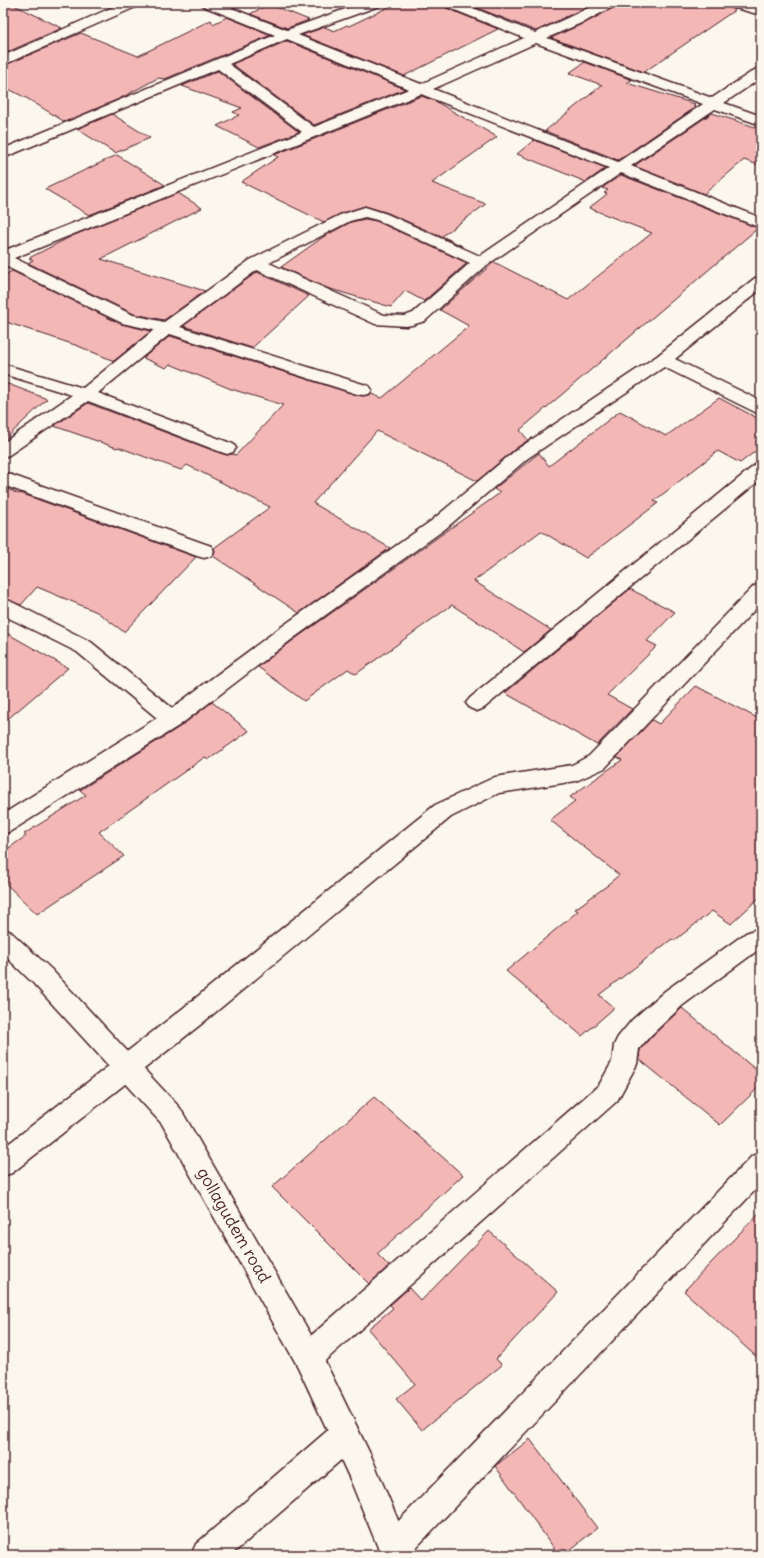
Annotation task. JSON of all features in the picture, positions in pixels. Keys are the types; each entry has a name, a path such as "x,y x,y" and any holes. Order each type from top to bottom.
{"street":[{"path":"3,61 133,3"},
{"path":"208,3 288,34 421,89 761,222"},
{"path":"3,154 288,34 374,3"},
{"path":"450,3 535,38 761,121"},
{"path":"3,258 421,89 583,17 609,3"},
{"path":"733,3 761,11"},
{"path":"219,63 313,133"},
{"path":"256,263 381,320 402,322 419,317 481,262 761,72"},
{"path":"3,451 86,394 167,328 256,263 345,218 365,212 382,217 481,262"},
{"path":"3,258 128,319 167,328 363,390"},
{"path":"3,825 172,719 284,635 318,612 438,524 522,454 663,360 761,281"},
{"path":"663,360 761,408"},
{"path":"3,369 86,394 227,448"},
{"path":"477,703 761,469"},
{"path":"3,478 204,551"},
{"path":"3,1164 127,1068 442,811 495,785 576,773 597,762 761,591"},
{"path":"3,606 84,647 172,719"},
{"name":"gollagudem road","path":"3,939 42,976 171,1116 308,1357 361,1468 396,1551"},
{"path":"308,1357 608,1093 624,1064 627,1045 641,1028 674,998 754,940 761,940"},
{"path":"396,1551 761,1165"},
{"path":"207,1555 345,1436"}],"building":[{"path":"3,3 10,3 62,28 3,54"},
{"path":"397,3 443,3 444,7 498,29 404,76 302,35 325,27 334,31 347,25 349,26"},
{"path":"465,3 595,3 536,31"},
{"path":"616,3 726,3 728,7 735,10 644,72 551,38 589,21 615,7"},
{"path":"269,4 309,20 287,28 250,14"},
{"path":"227,17 271,35 165,79 158,78 121,98 65,122 28,99 3,86 3,66 81,33 138,56 211,20 213,24"},
{"path":"287,41 405,89 314,125 232,64"},
{"path":"585,62 632,80 627,83 695,104 693,106 696,107 618,160 545,131 602,85 569,73"},
{"path":"218,71 299,132 259,147 217,126 239,115 233,112 242,108 182,86"},
{"path":"421,96 435,101 497,137 432,183 486,204 442,236 462,246 388,213 365,206 340,214 324,222 241,182 278,157 274,155"},
{"path":"712,113 761,129 761,166 744,160 704,194 634,166"},
{"path":"112,114 150,138 115,153 77,129"},
{"path":"534,140 606,168 586,182 517,154"},
{"path":"117,155 165,185 89,215 45,189"},
{"path":"621,175 758,228 520,430 528,440 477,481 377,431 313,503 390,548 299,613 213,556 215,552 214,548 270,507 187,465 181,470 54,426 88,403 220,453 236,455 283,405 231,389 170,364 166,368 143,358 170,336 357,395 363,396 371,394 382,398 469,326 440,310 494,262 568,300 652,233 589,208 607,194 604,193 608,190 602,188"},
{"path":"178,193 202,208 101,259 205,291 164,320 134,314 28,263 33,260 29,258 72,236"},
{"path":"365,219 376,221 467,263 424,301 405,291 391,307 327,288 281,267 323,237 351,222"},
{"path":"12,271 121,324 151,331 114,361 78,346 3,321 3,276"},
{"path":"257,272 309,296 252,348 183,326"},
{"path":"3,382 47,399 3,441"},
{"path":"719,398 761,420 761,447 740,463 718,451 654,501 658,503 586,558 541,531 474,581 551,630 524,652 452,605 356,674 348,669 304,701 258,667 292,641 500,493 494,489 539,453 549,466 620,411 666,436"},
{"path":"3,487 196,557 124,632 97,612 37,587 21,605 3,598"},
{"path":"630,589 675,612 647,641 657,646 607,695 632,709 597,745 505,693"},
{"path":"3,631 68,668 3,723"},
{"path":"696,686 761,720 761,896 731,924 712,911 674,941 672,939 599,995 614,1008 582,1036 506,971 578,911 575,909 619,875 550,820 575,801 570,797 622,760 617,757 652,720 659,724"},
{"path":"212,702 249,731 208,760 205,757 99,832 124,856 37,914 3,881 3,852 26,836 24,834 86,795 80,790 181,726"},
{"path":"682,1008 761,1074 761,1085 720,1125 639,1059 640,1050 651,1037"},
{"path":"374,1097 463,1175 377,1254 389,1266 369,1284 272,1187"},
{"path":"761,1211 761,1361 684,1291"},
{"path":"489,1231 558,1292 496,1359 502,1365 422,1430 396,1399 415,1384 368,1329 393,1308 390,1305 409,1288 421,1301"},
{"path":"530,1439 597,1528 564,1555 559,1555 495,1466"}]}
